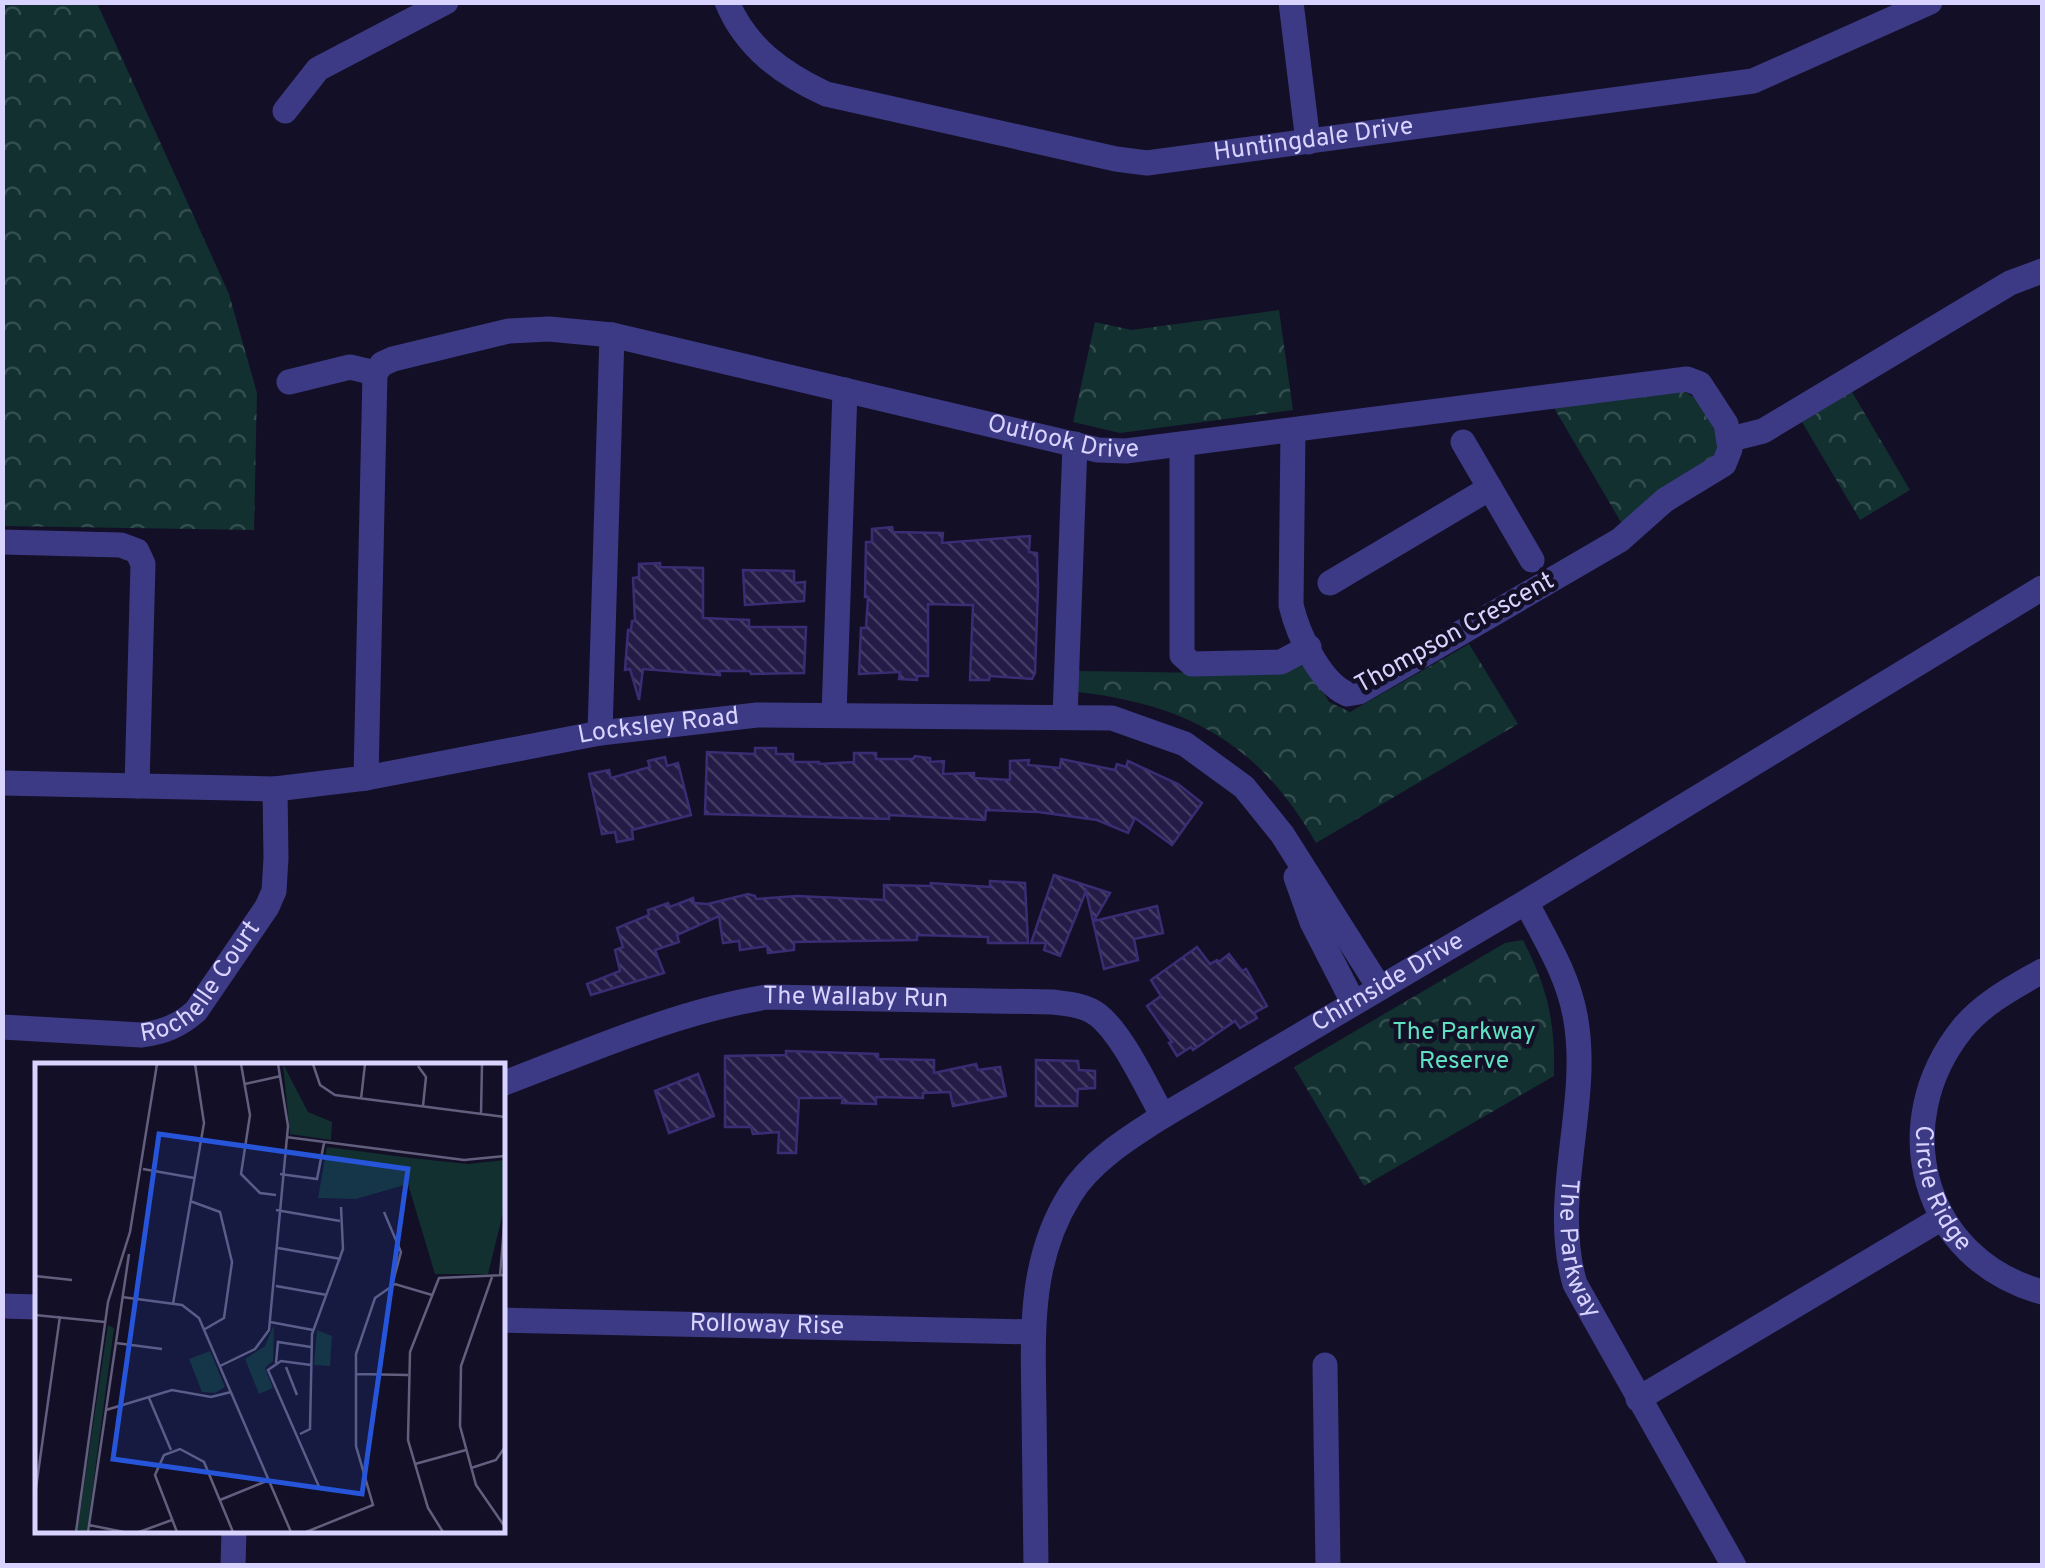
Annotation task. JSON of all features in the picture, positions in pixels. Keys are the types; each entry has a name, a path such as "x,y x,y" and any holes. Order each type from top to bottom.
{"street":[{"path":"285,111 318,69 446,2"},
{"name":"Huntingdale Drive","path":"728,2 758,52 792,78 826,94 1147,163 1753,80 1930,2"},
{"path":"1291,2 1308,142"},
{"path":"1731,438 1763,431 2010,283 2042,271"},
{"name":"Outlook Drive","path":"288,382 350,367 375,373 392,360 508,331 549,329 612,336 1075,444 1126,451 1687,379 1705,390 1731,438"},
{"path":"600,733 612,336"},
{"path":"366,778 375,373"},
{"path":"834,715 844,390"},
{"name":"Thompson Crescent","path":"1293,430 1290,589 1294,618 1335,688 1347,694 1360,692 1620,540 1665,500 1724,464 1731,438"},
{"path":"1463,442 1532,560"},
{"path":"1065,717 1075,444"},
{"path":"1182,444 1182,656 1192,664 1281,662 1309,648"},
{"path":"1330,583 1490,488"},
{"path":"2,542 121,545 137,552 142,564 137,786"},
{"name":"Chirnside Drive","path":"1036,1566 1032,1332 1036,1280 1046,1245 1070,1193 1127,1138 2041,592"},
{"name":"Locksley Road","path":"2,783 275,789 366,778 600,733 737,717 1112,718 1185,744 1244,787 1282,834 1378,988"},
{"name":"Rochelle Court","path":"2,1027 142,1035 184,1022 267,908 274,891 275,789"},
{"name":"Locksley Road","path":"1282,834 1312,922 1353,1002"},
{"name":"The Parkway","path":"1526,902 1568,983 1576,1019 1578,1062 1566,1202 1570,1267 1585,1307 1734,1566"},
{"name":"Circle Ridge","path":"2042,970 1986,1006 1965,1026 1935,1071 1920,1131 1923,1163 1942,1218 1977,1258 2008,1279 2042,1292"},
{"name":"The Wallaby Run","path":"505,1083 676,1018 724,1004 767,998 1053,1002 1077,1005 1098,1015 1116,1035 1163,1116"},
{"path":"1638,1399 1942,1218"},
{"path":"2,1306 35,1307"},
{"name":"Rolloway Rise","path":"505,1320 1032,1332"},
{"path":"1326,1365 1328,1566"},
{"path":"233,1566 234,1533"}],"green space":[{"path":"3,2 97,3 229,294 257,393 254,530 3,526"},
{"path":"1279,310 1293,410 1120,433 1073,422 1095,322 1132,330"},
{"path":"1680,390 1697,400 1709,416 1717,453 1622,524 1553,406"},
{"path":"1852,392 1910,490 1860,520 1802,422"},
{"path":"1469,644 1518,724 1316,843 1270,779 1217,735 1154,707 1078,692 1077,671 1274,674 1301,665 1309,667 1329,702 1350,712"},
{"name":"The Parkway Reserve","path":"1523,940 1548,1006 1554,1076 1364,1186 1294,1067 1505,943"}],"building":[{"path":"892,527 893,532 943,533 942,543 1030,536 1029,552 1037,553 1038,588 1032,679 990,676 989,680 970,680 973,605 928,604 928,676 917,676 917,680 899,679 900,672 859,674 861,628 866,628 868,597 866,542 872,542 872,529"},
{"path":"660,563 660,567 703,568 703,618 749,620 749,627 806,627 804,673 719,671 720,675 643,669 639,700 630,669 625,670 628,630 635,621 633,578 639,577 639,564"},
{"path":"743,570 794,571 794,583 805,582 804,601 745,605"},
{"path":"755,748 776,748 776,754 793,754 793,762 819,764 854,762 854,753 876,753 876,759 915,756 930,758 930,762 944,761 943,774 974,773 974,778 1010,780 1010,761 1029,760 1028,765 1060,768 1061,759 1115,770 1117,764 1126,767 1128,761 1178,784 1202,803 1172,845 1135,818 1128,833 1097,820 1038,812 986,810 985,820 705,814 707,752 755,754"},
{"path":"665,757 667,766 678,763 691,815 632,830 633,839 617,842 615,832 602,834 589,774 609,770 611,778 650,767 648,761"},
{"path":"1054,875 1110,893 1094,921 1157,906 1163,933 1134,939 1138,960 1104,969 1086,891 1060,956 1044,950 1046,943 1031,943"},
{"path":"990,881 1025,883 1028,943 988,943 988,937 917,935 917,940 794,942 794,950 768,953 767,946 740,950 739,941 723,943 719,916 677,935 679,942 655,950 664,973 591,995 587,984 620,971 615,950 623,947 617,928 668,903 670,907 693,898 694,903 708,904 748,894 756,899 797,896 884,900 884,885 990,887"},
{"path":"1197,947 1210,964 1229,954 1242,971 1246,969 1267,1006 1240,1028 1235,1021 1193,1050 1191,1047 1177,1056 1147,1006 1161,996 1151,980"},
{"path":"786,1051 934,1060 934,1073 976,1064 978,1070 1000,1067 1006,1096 953,1106 950,1092 923,1093 923,1098 876,1097 876,1104 842,1103 843,1098 799,1098 796,1153 778,1153 779,1132 753,1134 751,1127 725,1127 725,1056 786,1055"},
{"path":"1036,1060 1078,1061 1079,1070 1095,1071 1095,1088 1078,1089 1077,1106 1036,1106"},
{"path":"698,1074 714,1116 669,1133 655,1091"}]}
